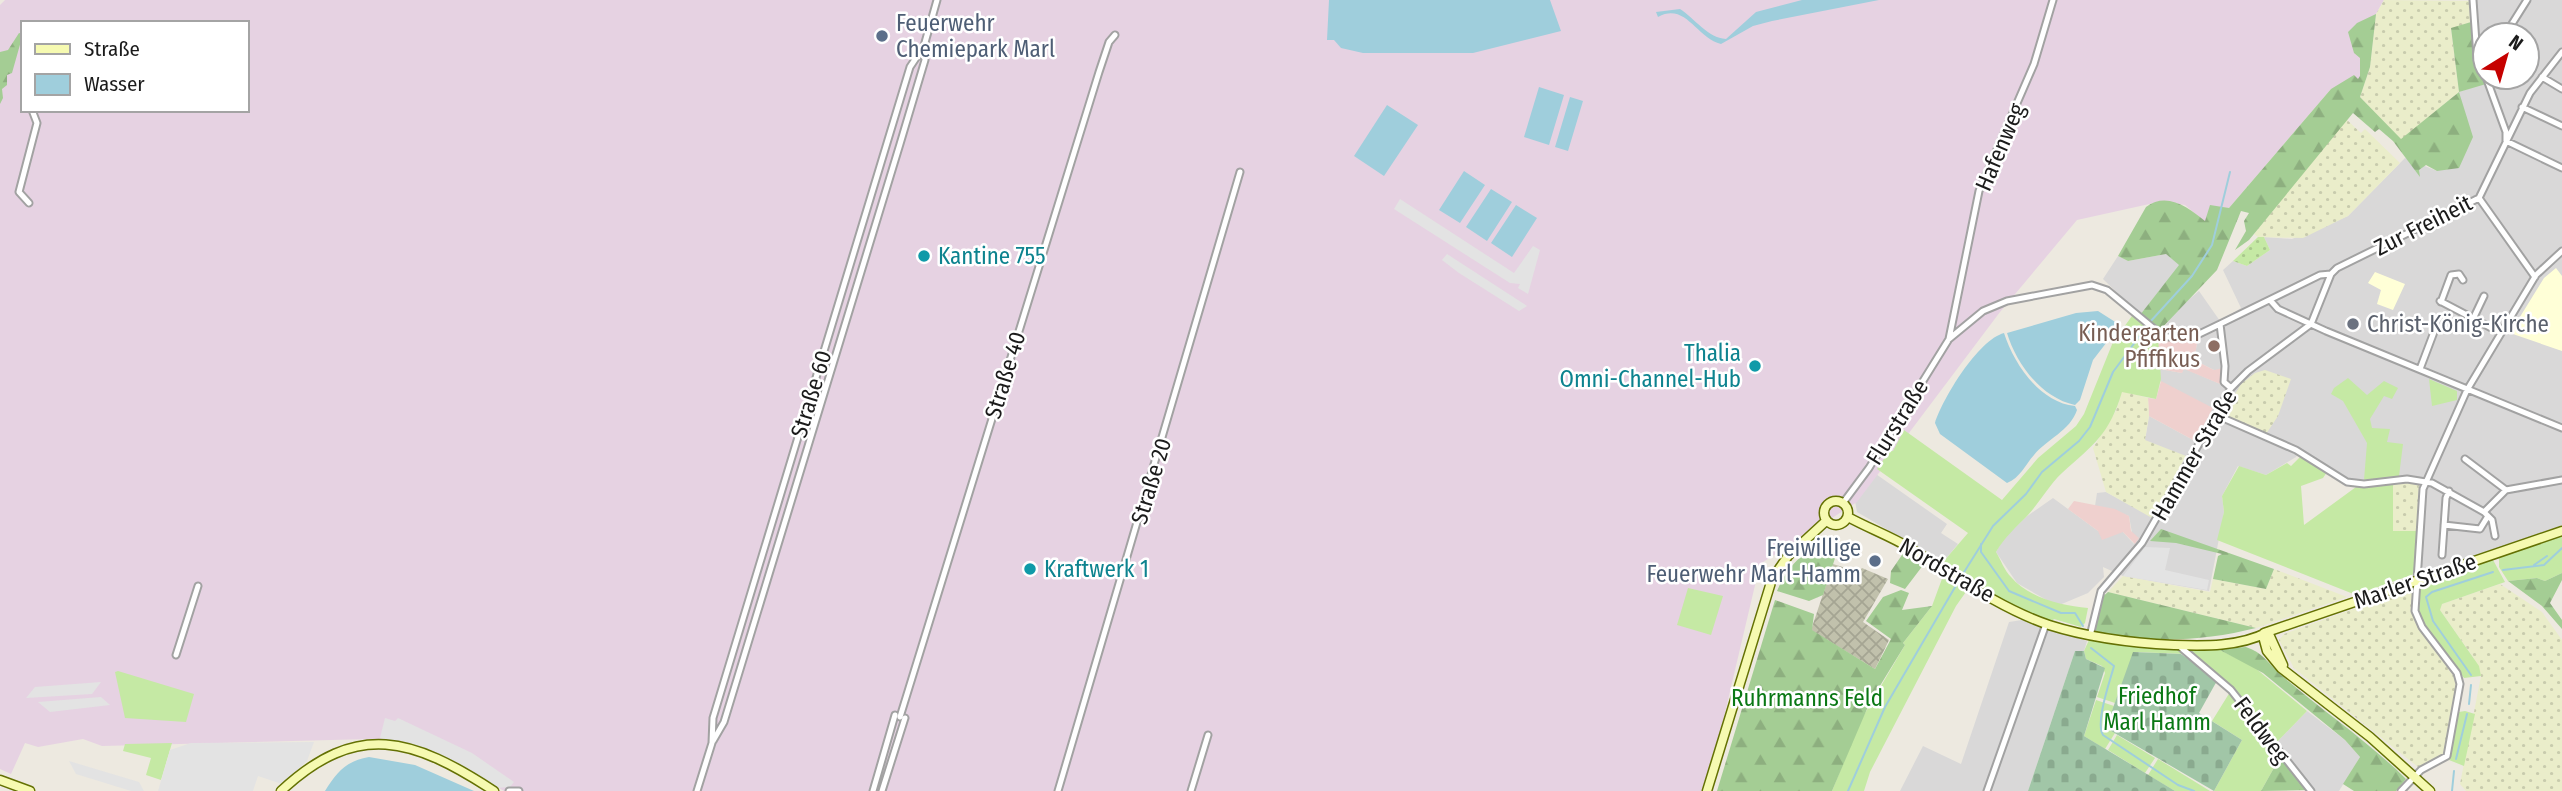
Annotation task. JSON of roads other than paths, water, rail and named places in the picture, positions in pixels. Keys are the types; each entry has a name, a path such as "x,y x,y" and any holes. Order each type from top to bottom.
{"main road":[{"path":"1834,500 1843,503 1848,509 1848,517 1838,525 1826,521 1826,505 1834,500"},
{"name":"Nordstraße","path":"1848,517 1895,539 1970,585 2046,624"},
{"path":"1707,791 1772,579 1788,556 1826,521"},
{"name":"Marler Straße","path":"2178,645 2208,646 2238,642 2562,531"},
{"path":"2046,624 2090,636 2144,644 2178,645"},
{"path":"2267,651 2264,640 2268,632"},
{"path":"2268,632 2279,660 2297,680"},
{"name":"Marler Straße","path":"2178,645 2268,632"},
{"path":"2238,642 2256,645 2267,651 2281,668 2430,791"},
{"path":"281,791 325,755 348,747 376,744 398,747 442,762 494,791"},
{"path":"0,780 30,791"}],"street":[{"name":"Straße 60","path":"697,791 712,743 713,718 730,660 911,64 923,46 937,0"},
{"name":"Hafenweg","path":"1949,339 1979,191 2034,64 2053,0"},
{"path":"2473,0 2474,21"},
{"path":"2514,21 2527,0"},
{"name":"Straße 40","path":"873,791 900,717 1099,72 1109,42 1115,35"},
{"path":"712,743 728,711 901,144 925,60 923,46"},
{"name":"Zur Freiheit","path":"1949,339 1976,316 1996,306 2092,285 2106,290 2152,330 2164,337 2185,339 2320,275 2331,274 2337,268 2479,198 2522,107 2562,52"},
{"path":"2542,77 2562,89"},
{"path":"2492,91 2506,132 2506,141 2562,168"},
{"path":"2522,107 2562,126"},
{"path":"29,203 19,191 37,123 33,112"},
{"name":"Straße 20","path":"1058,791 1240,172"},
{"path":"2479,198 2535,277"},
{"path":"2401,791 2415,776 2447,756 2460,684 2457,673 2417,619 2416,580 2423,489 2445,434 2501,333 2535,277 2562,251"},
{"path":"2311,324 2331,274"},
{"path":"2463,280 2459,274 2451,275 2441,301 2501,333"},
{"path":"2474,317 2484,296"},
{"path":"2270,300 2278,309 2311,324 2562,428"},
{"path":"2220,324 2224,382 2231,388"},
{"name":"Hammer Straße","path":"2090,636 2101,591 2142,543 2231,388 2248,371 2311,324"},
{"path":"2420,369 2434,332"},
{"name":"Flurstraße","path":"1843,503 1869,468 1949,339"},
{"path":"2216,415 2296,450 2347,482 2364,484 2428,481 2486,514 2495,536"},
{"path":"2465,459 2506,491"},
{"path":"2444,525 2480,529 2486,514 2506,491 2562,480"},
{"path":"2442,555 2449,491"},
{"path":"176,655 198,586"},
{"path":"1987,791 2046,624"},
{"name":"Feldweg","path":"2178,645 2231,690 2311,791"},
{"path":"882,791 900,717"},
{"path":"1191,791 1208,735"},
{"path":"509,791 519,791"}],"water":[{"path":"1329,0 1550,0 1561,31 1473,53 1363,53 1341,48 1334,40 1327,40"},
{"path":"1802,0 1879,0 1753,26 1721,44 1712,41 1684,17 1668,14 1658,17 1656,12 1680,9 1713,35 1726,39 1756,12"},
{"path":"1539,87 1564,95 1549,145 1524,137"},
{"path":"1570,97 1583,101 1568,151 1555,147"},
{"path":"1387,105 1418,125 1384,176 1354,156"},
{"path":"1464,171 1485,185 1460,223 1439,210"},
{"path":"1491,189 1512,202 1487,241 1466,227"},
{"path":"1516,205 1537,218 1512,257 1491,243"},
{"path":"2098,311 2120,325 2093,360 2080,400 2075,405 2051,395 2032,378 2017,356 2007,333 2076,313"},
{"path":"2004,333 2014,357 2030,380 2051,398 2075,406 2077,410 2069,424 2039,449 2015,478 2007,483 1940,434 1935,423 1945,399 1963,371 1983,346"},
{"path":"369,757 415,765 474,791 325,791 343,768 354,761"}],"waterway":[{"path":"2150,322 2192,276 2212,245 2230,172"},
{"path":"1961,577 1993,526 2026,494 2042,472 2079,441 2090,427 2113,372 2147,326"},
{"path":"1981,544 1981,552 2009,591 2061,613 2075,613 2083,626"},
{"path":"2503,570 2544,565 2562,548"},
{"path":"2534,565 2547,556"},
{"path":"2471,675 2433,621 2426,597 2432,592 2493,572"},
{"path":"1848,791 1885,707 1958,582"},
{"path":"2091,648 2114,666 2102,712 2103,735 2178,785 2194,791"},
{"path":"2469,704 2471,685"},
{"path":"2456,759 2467,714"},
{"path":"2452,791 2454,771"}],"place":[{"name":"Feuerwehr Chemiepark Marl","path":"882,36"},
{"name":"Kantine 755","path":"924,256"},
{"name":"Christ-König-Kirche","path":"2353,324"},
{"name":"Kindergarten Pfiffikus","path":"2214,346"},
{"name":"Thalia Omni-Channel-Hub","path":"1755,366"},
{"name":"Freiwillige Feuerwehr Marl-Hamm","path":"1875,561"},
{"name":"Kraftwerk 1","path":"1030,569"}],"park label":[{"name":"Ruhrmanns Feld","path":"1807,698"},
{"name":"Friedhof Marl Hamm","path":"2157,709"}]}
